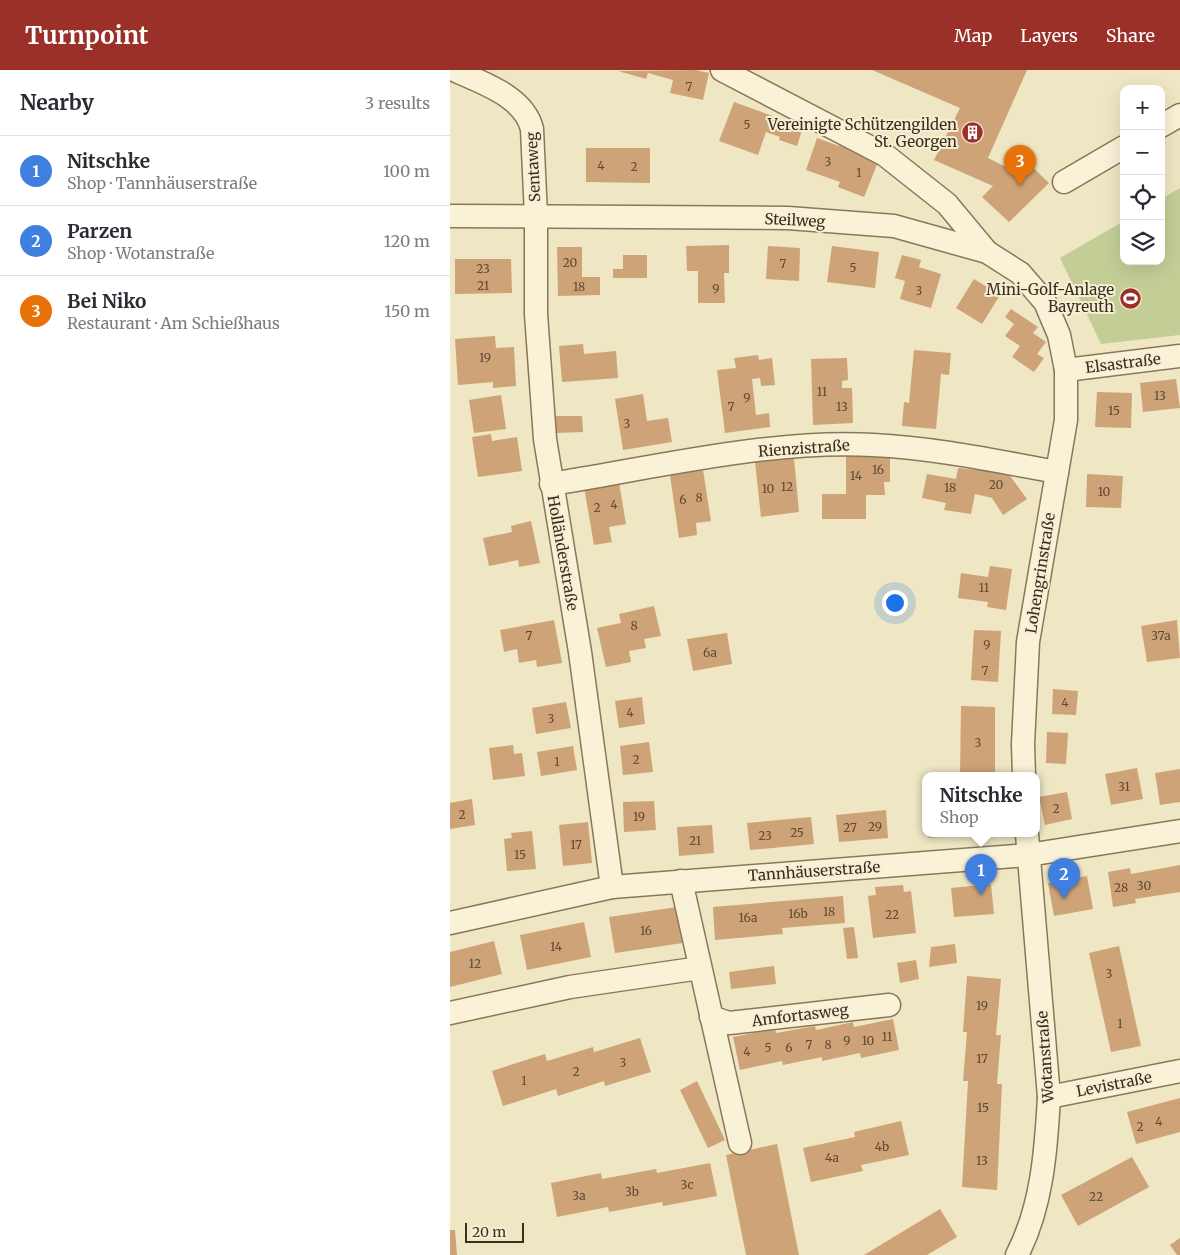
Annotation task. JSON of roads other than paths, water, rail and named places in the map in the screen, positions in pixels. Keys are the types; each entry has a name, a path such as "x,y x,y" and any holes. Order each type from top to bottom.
{"street":[{"name":"Sentaweg","path":"454,70 518,103 529,117 532,128 536,216"},
{"path":"722,70 885,155 947,204 987,252"},
{"path":"1165,124 1180,115"},
{"path":"1064,182 1120,150"},
{"name":"Steilweg","path":"450,216 788,218 894,226 987,252 1020,273 1046,302 1059,335 1066,370"},
{"name":"Holländerstraße","path":"536,216 536,314 540,391 551,484 580,652 612,888"},
{"name":"Elsastraße","path":"1066,370 1180,356"},
{"name":"Lohengrinstraße","path":"1024,772 1023,744 1028,642 1066,420 1066,370"},
{"name":"Rienzistraße","path":"551,484 745,452 807,446 873,445 954,454 1057,472"},
{"name":"Tannhäuserstraße","path":"450,923 612,888 1028,844 1180,831"},
{"name":"Wotanstraße","path":"1017,1255 1027,1237 1040,1186 1047,1141 1049,1097 1028,844"},
{"path":"681,881 740,1143"},
{"path":"450,1013 570,988 700,968"},
{"name":"Amfortasweg","path":"711,1017 729,1024 889,1005"},
{"name":"Levistraße","path":"1049,1097 1180,1071"}],"place":[{"name":"Vereinigte Schützengilden St. Georgen","path":"973,133"},
{"name":"Bei Niko","path":"1020,186"},
{"name":"Mini-Golf-Anlage Bayreuth","path":"1130,298"},
{"name":"Nitschke","path":"981,895"},
{"name":"Parzen","path":"1064,899"}]}
